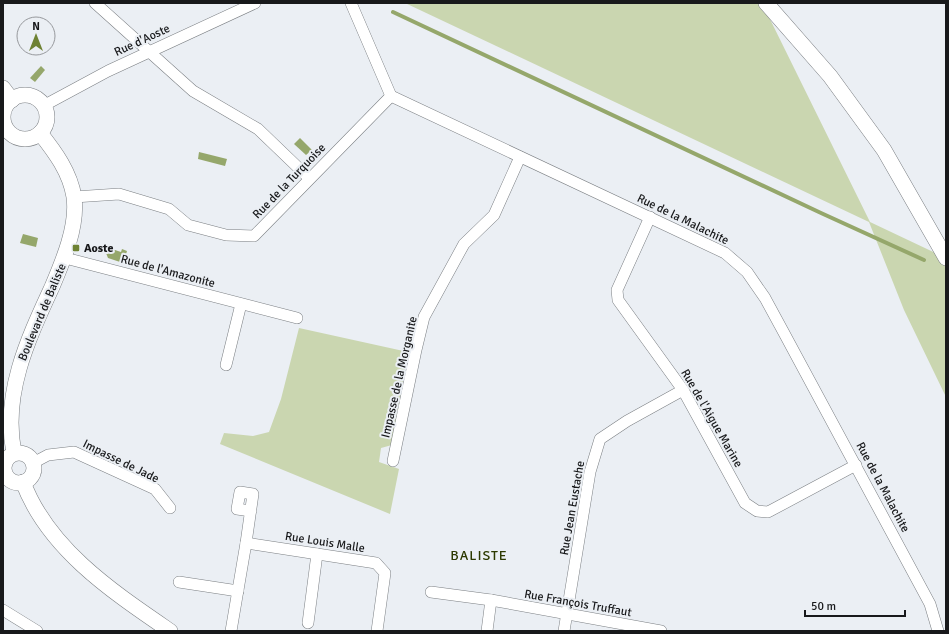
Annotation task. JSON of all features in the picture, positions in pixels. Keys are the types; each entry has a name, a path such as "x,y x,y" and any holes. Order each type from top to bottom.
{"street":[{"path":"95,3 193,91 258,129 310,178"},
{"name":"Rue d'Aoste","path":"43,106 108,71 255,3"},
{"path":"351,3 391,96"},
{"path":"766,3 830,76 884,150 946,258"},
{"path":"8,94 33,97 43,106 47,120 40,133 28,139 21,139 9,133 4,128 3,115 8,94"},
{"name":"Rue de la Malachite","path":"391,96 725,253 747,272 765,298 930,604 938,631"},
{"name":"Rue de la Turquoise","path":"74,197 119,194 169,209 188,225 226,235 254,236 391,96"},
{"name":"Boulevard de Baliste","path":"14,453 7,413 22,356 64,258 72,226 74,197 68,176 58,156 40,133"},
{"name":"Impasse de la Morganite","path":"393,461 424,317 464,244 494,215 520,157"},
{"name":"Rue de l'Aigue Marine","path":"650,217 617,290 618,300 683,390 745,504 757,511 768,512 856,465"},
{"name":"Rue de l'Amazonite","path":"64,258 297,318"},
{"path":"226,365 241,304"},
{"name":"Rue Jean Eustache","path":"564,631 590,472 600,439 628,421 683,390"},
{"name":"Impasse de Jade","path":"33,463 48,455 74,452 155,489 170,508"},
{"path":"14,453 26,454 33,463 32,475 23,482 16,482 4,476 4,465 6,460 14,453"},
{"path":"23,482 30,500 54,537 86,569 170,631"},
{"path":"231,631 251,512"},
{"name":"Rue Louis Malle","path":"246,543 376,563 385,573 376,631"},
{"path":"308,623 317,554"},
{"path":"178,582 238,591"},
{"name":"Rue François Truffaut","path":"431,592 491,600 661,631"},
{"path":"487,631 491,600"},
{"path":"3,610 34,630"}],"shaded area":[{"path":"405,3 762,3 870,222 946,258 946,397 904,310 869,222"},
{"path":"41,66 45,70 35,82 30,78"},
{"path":"300,138 312,150 306,155 294,144"},
{"path":"199,152 227,159 225,166 198,159"},
{"path":"23,234 38,238 36,247 20,243"},
{"path":"112,249 121,252 122,249 127,251 124,261 120,262 108,258 106,253"},
{"path":"299,328 408,352 392,445 381,448 379,462 399,469 390,514 220,444 224,433 253,436 269,432 281,399"}],"waterway":[{"path":"393,12 924,260"}],"place":[{"name":"Aoste","path":"76,248"}],"district":[{"name":"BALISTE","path":"479,555"}]}
